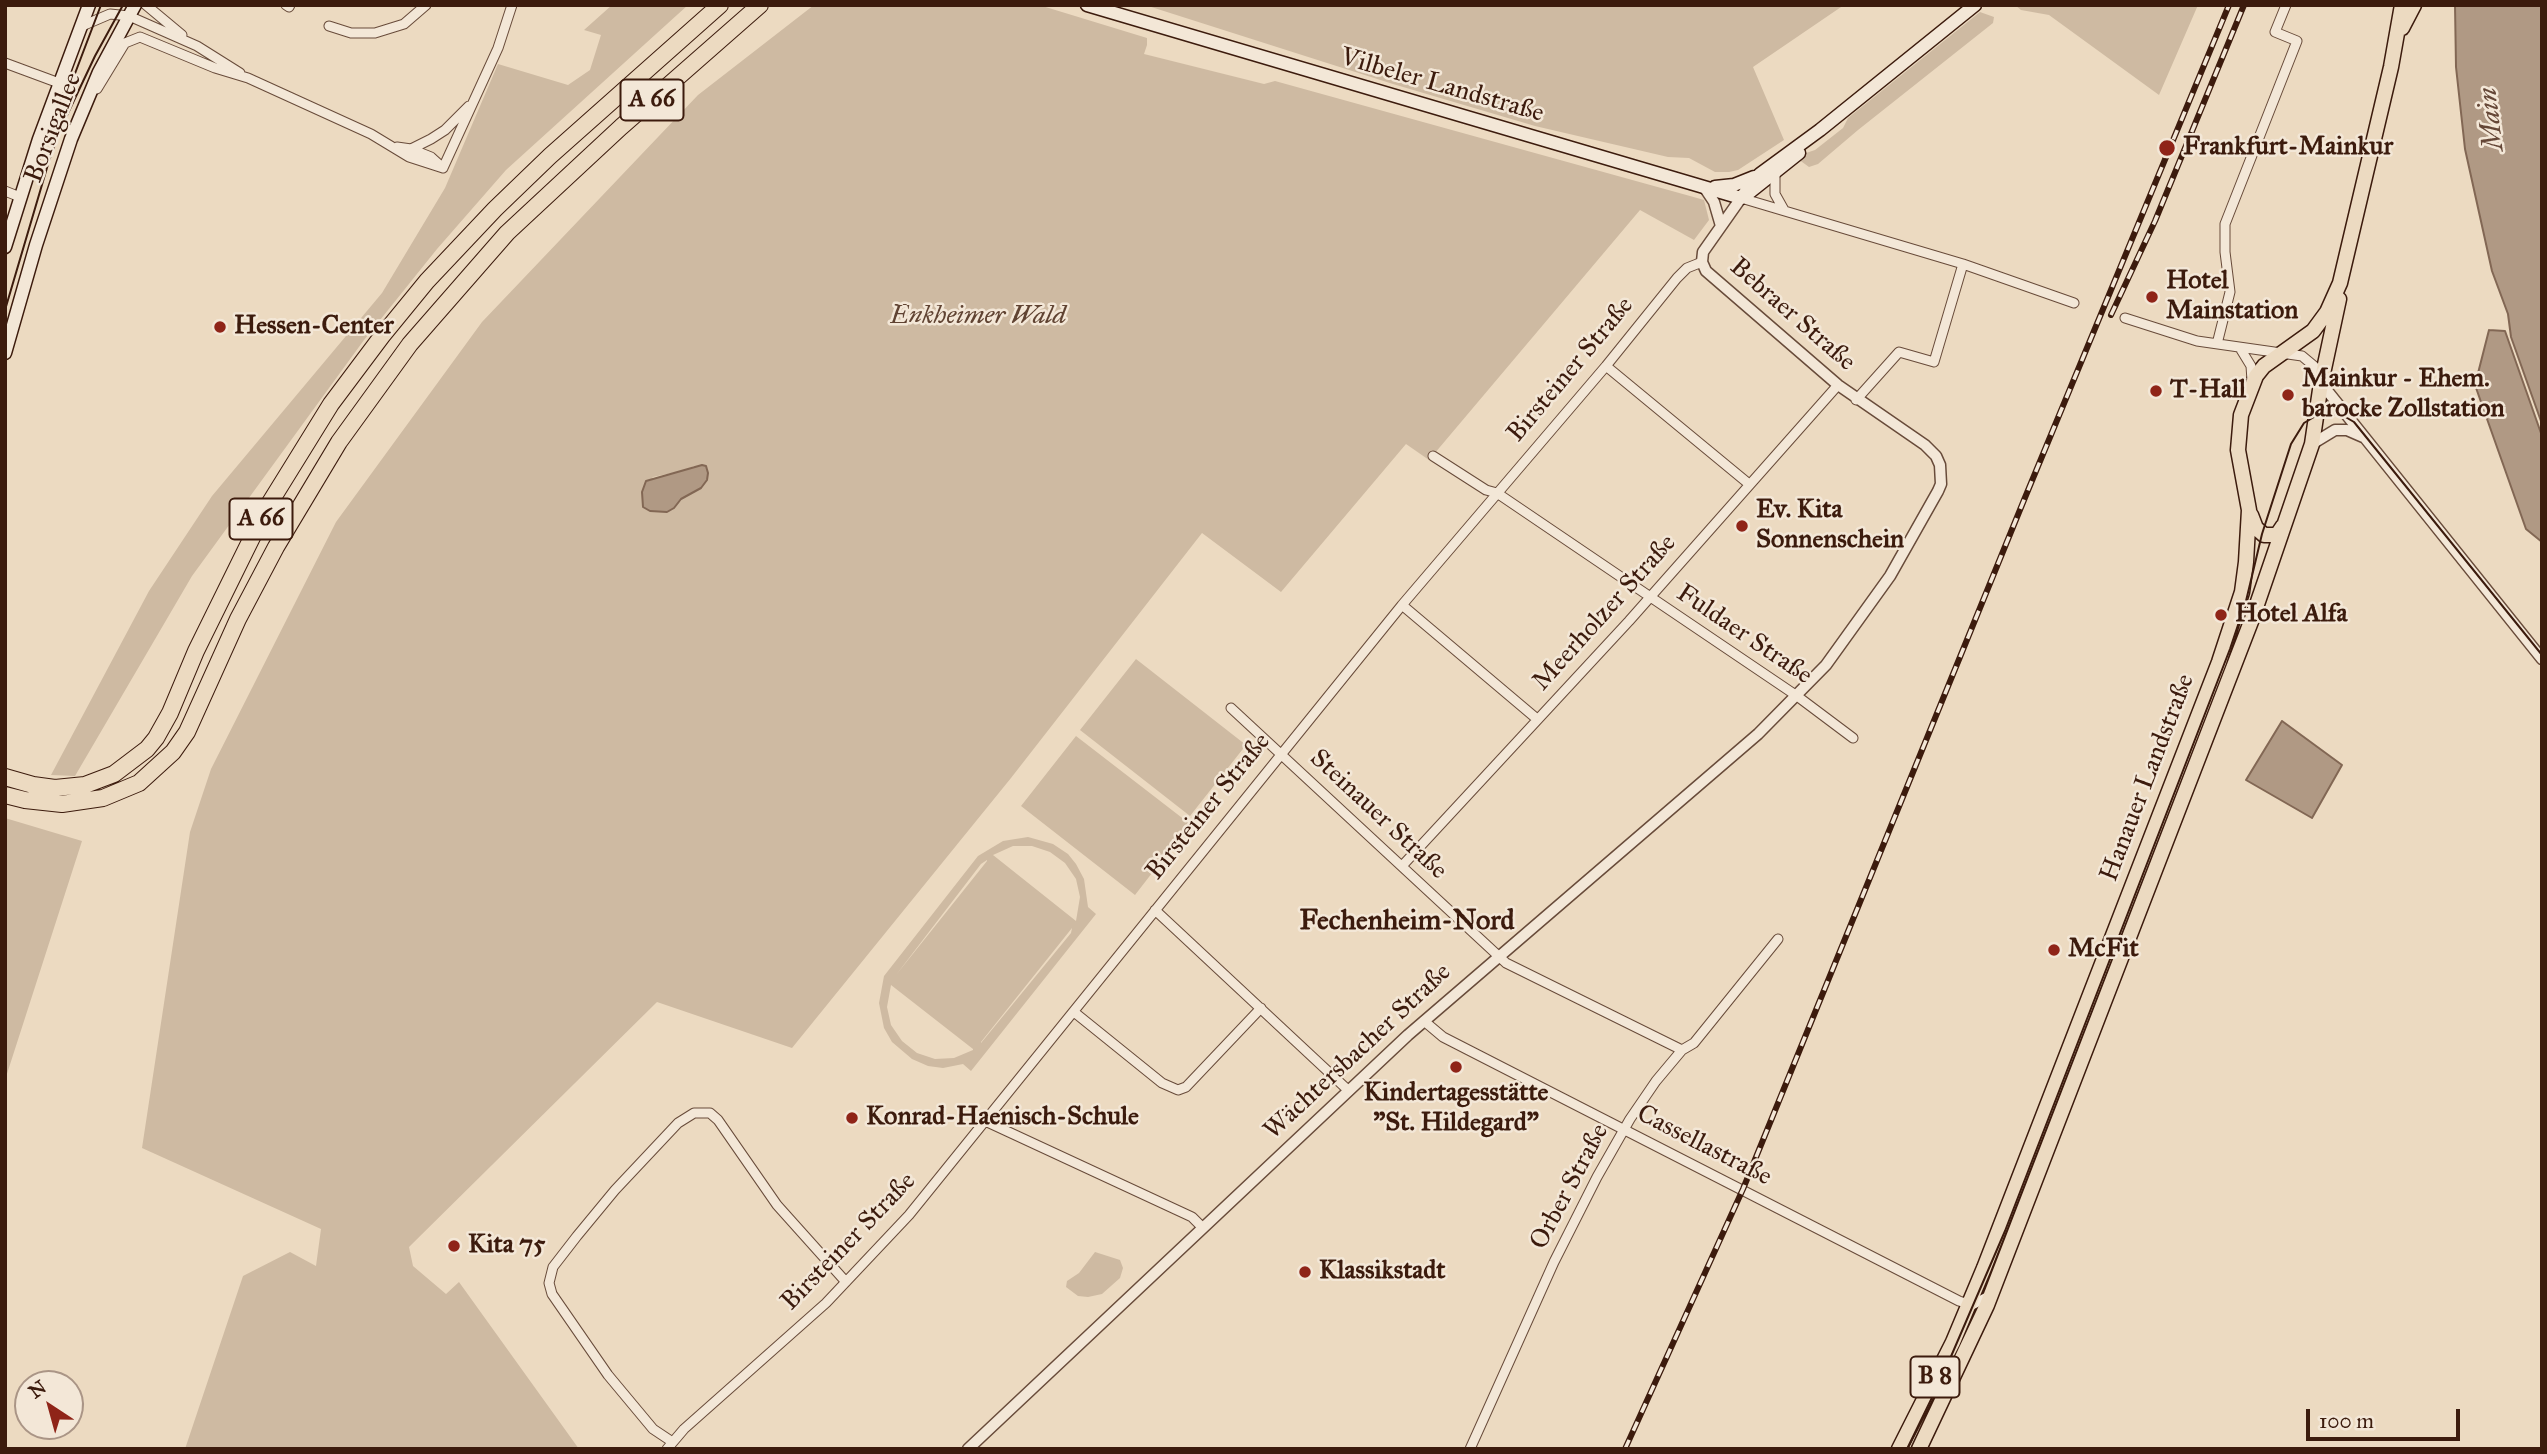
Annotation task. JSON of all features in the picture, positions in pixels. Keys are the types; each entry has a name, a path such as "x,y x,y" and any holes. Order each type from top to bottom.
{"highway":[{"name":"A 66","path":"5,776 33,785 55,788 85,785 114,774 147,749 170,713 196,651 266,509 331,404 382,336 427,281 495,209 720,5"},
{"name":"A 66","path":"5,794 25,800 62,804 103,798 138,783 173,752 187,732 238,620 282,536 340,442 410,344 507,233 621,127 760,5"}],"main road":[{"name":"Borsigallee","path":"5,247 59,83 89,5"},
{"name":"Vilbeler Landstraße","path":"1087,5 1741,198"},
{"path":"1704,187 1734,185 1759,174 1820,130 1975,5"},
{"name":"Hanauer Landstraße","path":"1919,1449 1957,1373 1992,1292 2247,632 2312,444 2340,283 2402,5"},
{"path":"2396,39 2414,5"},
{"name":"Borsigallee","path":"5,353 36,245 75,127 132,11"},
{"path":"1741,198 1775,175 1820,130"},
{"name":"Birsteiner Straße","path":"1741,198 1759,174"},
{"name":"Hanauer Landstraße","path":"1899,1449 1968,1305 2219,662 2242,592 2249,510 2238,450 2238,433 2251,383 2264,366 2309,335 2322,320 2340,283"},
{"path":"2249,510 2256,528 2264,536 2277,535 2285,522"}],"street":[{"path":"146,5 197,46"},
{"path":"329,26 351,33 375,33 404,24 426,5"},
{"path":"443,168 498,48 512,5"},
{"path":"2217,344 2231,292 2225,251 2225,224 2297,41 2275,32 2287,5"},
{"path":"80,27 110,14 132,11 197,46 246,77"},
{"path":"75,127 125,43 139,37 246,77 394,146 409,157 443,168"},
{"path":"5,62 59,83"},
{"path":"411,149 445,131 477,97"},
{"path":"394,146 427,155 443,168"},
{"path":"1775,175 1775,194 1784,211"},
{"path":"1704,187 1714,202 1721,226"},
{"path":"5,191 20,197"},
{"name":"Vilbeler Landstraße","path":"1741,198 1963,264 2074,303"},
{"name":"Birsteiner Straße","path":"669,1445 813,1315 909,1215 1402,605 1606,366 1682,272 1702,262 1703,252 1741,198"},
{"name":"Bebraer Straße","path":"1702,262 1710,275 1856,400 1925,445 1936,456"},
{"name":"Bebraer Straße","path":"1856,400 1899,352 1934,362 1963,264"},
{"path":"2124,318 2172,334 2307,359 2314,366 2332,399 2358,426 2542,659"},
{"path":"2239,348 2251,366 2251,383"},
{"path":"1606,366 1749,484"},
{"name":"Meerholzer Straße","path":"1402,866 1838,385"},
{"path":"2312,444 2330,432 2347,430 2359,434 2375,450"},
{"name":"Fuldaer Straße","path":"1433,456 1486,490 1497,494 1649,596 1797,696 1853,738"},
{"name":"Wächtersbacher Straße","path":"968,1449 1424,1021 1758,734 1797,696 1826,665 1855,627 1912,540 1941,484 1940,465 1936,456"},
{"path":"1402,605 1537,719"},
{"name":"Steinauer Straße","path":"1231,708 1506,963 1682,1050"},
{"path":"1155,910 1349,1091"},
{"name":"Orber Straße","path":"1470,1449 1554,1262 1625,1128 1656,1081 1682,1050 1694,1043 1778,939"},
{"path":"1074,1013 1162,1083 1178,1090 1186,1087 1261,1007"},
{"name":"Cassellastraße","path":"1424,1021 1443,1037 1968,1305"},
{"path":"669,1445 608,1375 552,1294 549,1283 553,1267 577,1236 678,1123 694,1113 710,1113 718,1120 777,1205 846,1282"},
{"path":"985,1121 1192,1217 1202,1227"},
{"path":"1968,1305 1982,1301 1992,1292"}],"green space":[{"path":"612,5 688,5 506,170 437,249 364,340 192,576 75,776 51,775 149,591 212,496 382,293 445,188 498,64 568,85 590,70 601,35 584,30"},
{"name":"Enkheimer Wald","path":"814,5 1039,5 1147,38 1144,54 1264,84 1275,81 1704,200 1709,220 1694,240 1640,210 1429,460 1406,444 1281,592 1202,533 1011,778 792,1048 657,1002 409,1247 413,1266 446,1294 459,1282 579,1449 185,1449 243,1276 290,1252 316,1266 321,1229 142,1148 190,832 211,769 336,522 482,322 698,95","holes":["694,466 701,488 681,499 674,508 642,492 653,477"]},
{"path":"1145,5 1844,5 1753,67 1784,140 1738,170 1715,172 1689,158 1668,157 1535,126"},
{"path":"2015,5 2198,5 2159,95 2049,15 2021,10"},
{"path":"1980,12 1994,17 1993,23 1818,164 1809,167 1798,159 1815,150 1843,128 1848,118"},
{"path":"1136,659 1246,745 1190,816 1080,730"},
{"path":"1076,736 1190,824 1135,895 1021,806"},
{"path":"5,818 82,841 5,1080"},
{"path":"1028,837 1053,844 1068,854 1084,879 1088,907 1096,914 971,1071 963,1064 943,1068 928,1066 912,1059 892,1042 884,1028 879,1003 884,976 978,856 1003,841","holes":["1013,846 1032,846 1050,852 1065,863 1076,879 1080,897 1076,921 993,855","987,860 896,975 981,864","1072,928 1071,933 981,1042","891,985 973,1050 954,1058 935,1059 917,1053 902,1041 891,1025 887,1007"]},
{"path":"1095,1252 1120,1260 1123,1268 1120,1278 1102,1294 1078,1296 1066,1287 1067,1281 1079,1273"}],"water":[{"name":"Main","path":"2455,5 2542,5 2542,424 2511,337 2508,314 2492,271 2465,149 2456,67"},
{"path":"2489,330 2505,331 2542,436 2542,542 2526,529 2475,385"},
{"path":"706,466 707,480 701,488 681,499 674,508 667,512 650,511 643,507 642,492 646,481"},
{"path":"2282,721 2342,765 2312,818 2246,780"}],"tram line":[{"path":"71,84 101,5"},
{"path":"5,310 61,128 123,5"},
{"path":"1907,1449 1943,1375 2005,1231 2230,649 2246,601 2262,534 2291,444 2304,423 2325,414 2342,415 2354,422 2542,655"}],"railway":[{"path":"1625,1449 1743,1189 2229,5"},
{"path":"2111,315 2155,221 2244,5"}],"place":[{"name":"Frankfurt-Mainkur","path":"2167,148"},
{"name":"Hotel Mainstation","path":"2152,297"},
{"name":"Hessen-Center","path":"220,327"},
{"name":"T-Hall","path":"2156,391"},
{"name":"Mainkur - Ehem. barocke Zollstation","path":"2288,395"},
{"name":"Ev. Kita Sonnenschein","path":"1742,526"},
{"name":"Hotel Alfa","path":"2221,615"},
{"name":"McFit","path":"2054,950"},
{"name":"Kindertagesstätte \"St. Hildegard\"","path":"1456,1067"},
{"name":"Konrad-Haenisch-Schule","path":"852,1118"},
{"name":"Kita 75","path":"454,1246"},
{"name":"Klassikstadt","path":"1305,1272"}],"district":[{"name":"Fechenheim-Nord","path":"1407,922"}]}
